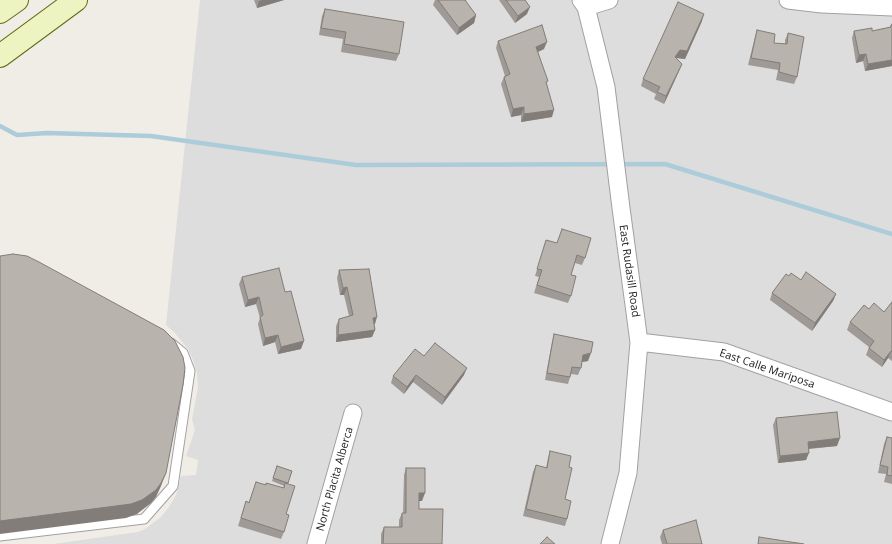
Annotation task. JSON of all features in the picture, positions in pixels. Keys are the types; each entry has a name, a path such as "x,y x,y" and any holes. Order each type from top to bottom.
{"main road":[{"path":"0,12 17,0"},
{"path":"0,56 76,0"}],"street":[{"path":"583,3 609,0"},
{"path":"788,0 892,7"},
{"name":"East Rudasill Road","path":"583,3 606,87 639,342 628,473 610,544"},
{"name":"East Calle Mariposa","path":"639,342 724,352 892,412"},
{"name":"North Placita Alberca","path":"316,544 353,413"}],"lane":[{"path":"0,536 144,519 173,486 190,371 183,353 161,336"}],"shaded area":[{"path":"200,0 892,0 892,544 53,544 138,532 145,529 161,517 169,507 176,495 181,476 196,475 198,460 186,456 195,430 192,419 198,387 197,373 188,349 175,333 166,325"}],"building":[{"path":"438,0 465,0 476,15 459,28"},
{"path":"506,0 525,0 530,7 518,16"},
{"path":"678,2 704,14 687,51 680,50 675,57 682,64 666,96 657,92 660,87 643,79"},
{"path":"325,9 404,22 399,54 344,44 346,32 321,28"},
{"path":"892,24 892,60 868,64 866,54 859,55 854,31 872,28 872,31 891,27"},
{"path":"542,25 547,42 536,47 548,81 546,82 554,110 524,114 524,107 513,109 504,77 510,74 498,41"},
{"path":"757,30 775,34 774,43 787,44 788,33 804,37 797,77 779,72 780,63 751,58"},
{"path":"562,229 591,238 585,258 577,255 571,275 576,276 571,296 537,285 542,270 537,269 546,240 557,243"},
{"path":"13,254 27,256 39,262 164,330 175,341 183,357 185,368 166,473 156,490 142,500 131,504 0,521 0,256"},
{"path":"279,268 285,292 291,291 304,341 281,347 278,335 265,338 260,317 263,315 259,297 248,300 242,277"},
{"path":"369,269 377,317 373,318 375,330 338,335 339,319 353,315 347,287 343,288 339,270"},
{"path":"806,272 836,294 815,323 772,293 786,274 789,276 791,273 801,280"},
{"path":"892,302 892,351 884,360 869,348 874,341 850,322 864,305 869,309 874,303 884,312"},
{"path":"554,334 593,342 591,353 583,355 581,368 572,367 570,377 547,373"},
{"path":"435,343 467,368 445,397 416,375 407,387 393,376 415,349 424,356"},
{"path":"837,412 840,438 808,442 809,453 780,456 776,418"},
{"path":"887,437 892,438 892,476 887,475 888,467 880,465"},
{"path":"550,451 571,456 569,467 572,468 565,499 571,501 567,519 526,509 536,465 547,468"},
{"path":"277,466 292,471 288,483 273,478"},
{"path":"406,468 425,468 425,493 419,493 419,509 443,509 442,544 383,544 384,527 402,527 402,513 406,513"},
{"path":"256,482 284,488 285,483 295,486 286,514 289,515 284,532 241,518 246,501 249,503"},
{"path":"696,520 702,544 667,544 663,530"},
{"path":"547,537 555,544 540,544"},
{"path":"759,537 804,544 758,544"}],"waterway":[{"path":"0,126 17,135 47,133 151,136 356,165 665,164 892,234"}]}
